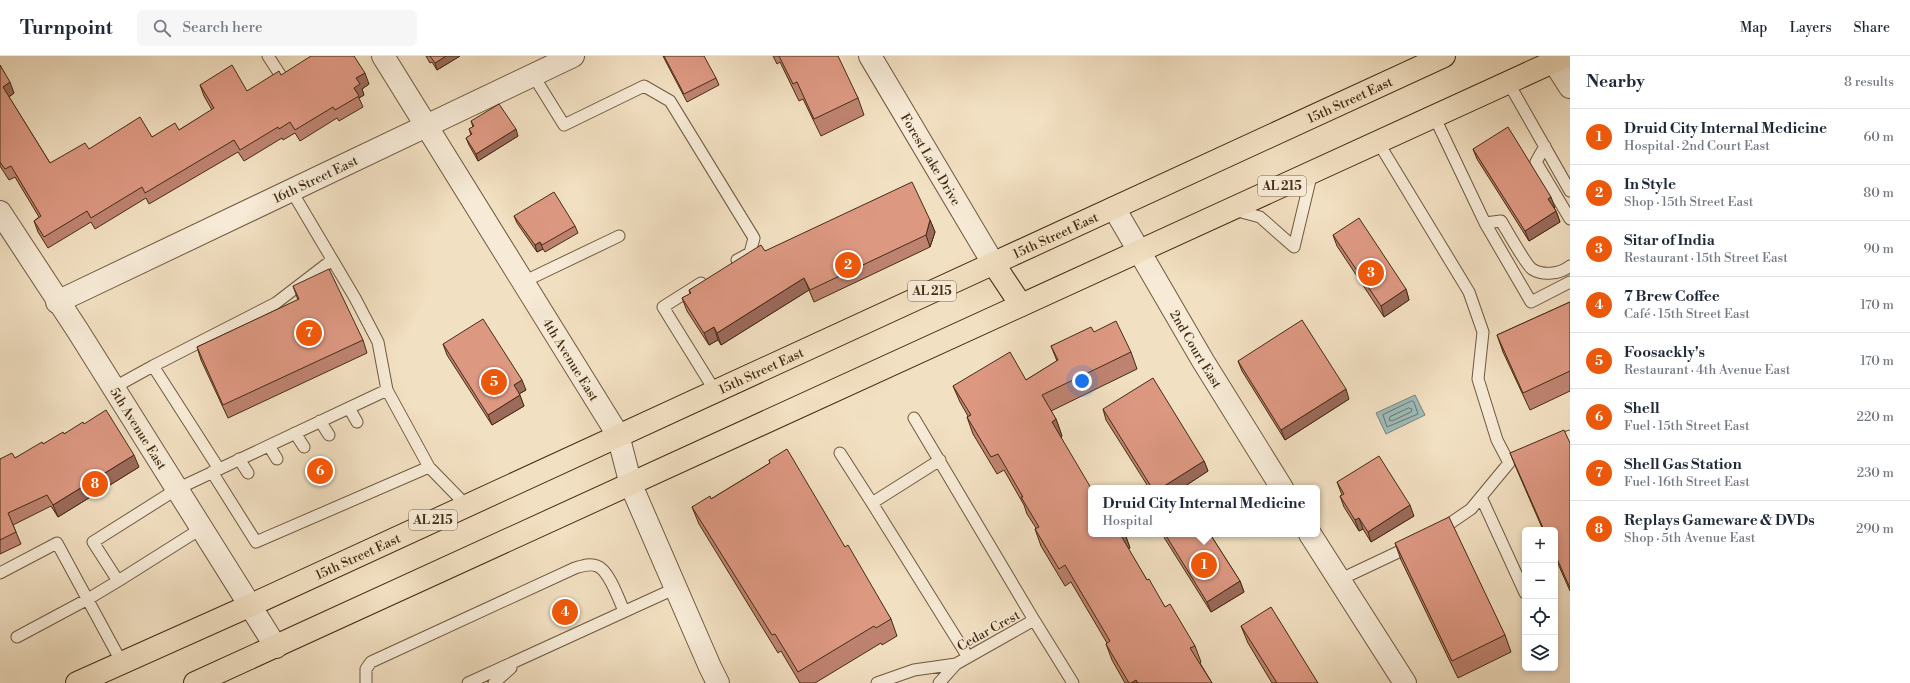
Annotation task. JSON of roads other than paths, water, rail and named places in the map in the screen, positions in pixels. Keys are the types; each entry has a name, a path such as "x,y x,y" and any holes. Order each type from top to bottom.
{"main road":[{"name":"15th Street East","path":"77,683 249,606 1444,56"},
{"name":"AL 215","path":"195,683 632,485 1558,58"},
{"path":"993,263 1021,305"}],"street":[{"name":"4th Avenue East","path":"383,56 618,435 632,485 718,683"},
{"name":"16th Street East","path":"57,302 573,56"},
{"name":"Forest Lake Drive","path":"870,56 993,263"},
{"path":"1558,58 1570,87"},
{"name":"2nd Court East","path":"1114,208 1203,361 1280,485"},
{"name":"5th Avenue East","path":"0,212 114,388 276,647"},
{"path":"1312,537 1405,683"}],"lane":[{"path":"268,56 281,76"},
{"path":"533,75 564,124 644,86 670,101 754,238 750,253 730,265"},
{"path":"1508,82 1570,191"},
{"path":"1434,116 1485,222 1531,302 1570,282"},
{"path":"1378,142 1469,292 1483,332 1478,379 1498,440 1512,462 1471,510 1431,536"},
{"path":"1545,146 1536,162 1570,219"},
{"path":"1232,209 1260,217 1294,247 1312,172"},
{"path":"291,190 378,342 387,390 429,467 466,505"},
{"path":"1485,222 1501,221 1531,268 1545,274 1565,270 1570,266"},
{"path":"523,282 619,236"},
{"path":"114,388 153,366 276,303 332,260"},
{"path":"710,278 663,307 715,391"},
{"path":"153,366 256,542 280,526 363,489 395,482 429,467"},
{"path":"118,581 93,542 177,489 387,390"},
{"path":"349,408 357,422"},
{"path":"914,418 1034,620"},
{"path":"320,421 329,435"},
{"path":"295,433 304,447"},
{"path":"1543,448 1570,436"},
{"path":"269,446 277,459"},
{"path":"840,453 968,657"},
{"path":"239,459 248,473"},
{"path":"872,503 940,460"},
{"path":"389,472 395,482"},
{"path":"1481,497 1522,586"},
{"path":"17,637 88,599 202,528"},
{"path":"1339,580 1419,542"},
{"path":"0,573 57,543 122,663"},
{"path":"366,683 366,669 371,662 575,568 588,564 598,566 606,573 624,611"},
{"path":"468,683 676,588"},
{"name":"Cedar Crest","path":"939,683 956,664 1034,620 1073,683"},
{"path":"494,683 521,659"},
{"path":"877,683 914,670 956,664"}],"water":[{"path":"1415,395 1425,415 1386,434 1376,413"}],"place":[{"name":"In Style","path":"848,265"},
{"name":"Sitar of India","path":"1371,273"},
{"name":"Shell Gas Station","path":"309,333"},
{"name":"Foosackly's","path":"494,382"},
{"name":"Shell","path":"320,471"},
{"name":"Replays Gameware & DVDs","path":"95,484"},
{"name":"Druid City Internal Medicine","path":"1204,565"},
{"name":"7 Brew Coffee","path":"565,612"}]}
